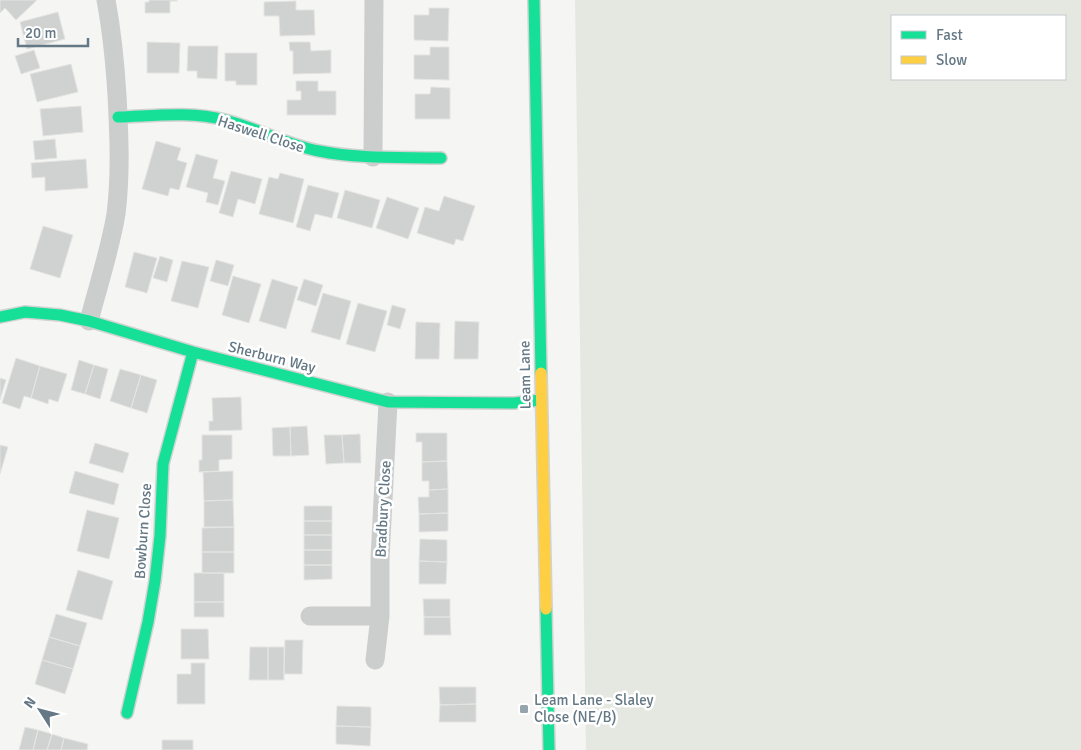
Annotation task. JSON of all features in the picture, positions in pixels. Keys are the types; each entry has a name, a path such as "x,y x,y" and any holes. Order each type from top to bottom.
{"street":[{"path":"89,321 116,214 120,152 112,31 106,0"},
{"path":"373,157 374,0"},
{"name":"Leam Lane","path":"534,0 549,750"},
{"name":"Haswell Close","path":"118,116 187,115 207,117 225,120 304,148 373,157 441,158"},
{"name":"Sherburn Way","path":"0,317 25,312 42,312 89,321 193,352 388,402 514,403 541,400"},
{"name":"Bowburn Close","path":"126,713 156,580 163,464 193,352"},
{"name":"Bradbury Close","path":"376,660 380,616 380,558 388,402"},
{"path":"310,616 380,616"}],"shaded area":[{"path":"575,0 1081,0 1081,750 586,750"}],"building":[{"path":"0,0 37,0 16,20 5,8 0,13"},
{"path":"149,0 177,1 170,1 170,13 145,13 145,2 149,2"},
{"path":"296,1 296,10 314,10 315,35 280,36 279,16 264,16 264,2"},
{"path":"429,8 449,8 448,41 414,40 414,15 429,15"},
{"path":"58,12 65,39 27,49 20,22"},
{"path":"147,42 180,43 179,73 147,73"},
{"path":"289,42 310,42 311,51 331,50 331,73 293,74 293,51 290,51"},
{"path":"188,46 218,46 217,79 197,78 197,71 187,71"},
{"path":"430,47 449,47 449,80 414,79 414,55 430,55"},
{"path":"34,50 40,68 21,74 15,56"},
{"path":"225,53 257,53 257,85 236,85 236,81 225,81"},
{"path":"71,64 78,92 37,102 30,74"},
{"path":"296,81 318,81 318,91 336,91 336,115 287,115 287,100 301,100 301,91 296,91"},
{"path":"431,87 450,88 450,119 415,119 415,94 430,94"},
{"path":"81,106 83,132 43,136 40,109"},
{"path":"55,139 57,158 35,160 33,141"},
{"path":"156,141 181,148 177,160 187,163 179,190 170,188 168,196 142,189"},
{"path":"196,154 218,160 213,178 225,181 218,205 206,202 208,193 186,187"},
{"path":"86,159 88,188 45,191 45,177 32,178 31,163"},
{"path":"231,171 262,179 255,204 238,199 233,217 219,213"},
{"path":"280,173 304,179 293,223 259,214 269,177 278,179"},
{"path":"308,185 339,193 332,218 315,214 310,231 296,227"},
{"path":"345,190 380,200 372,228 337,218"},
{"path":"444,196 475,206 463,241 456,239 454,245 417,233 425,207 439,211"},
{"path":"387,197 419,208 408,239 376,228"},
{"path":"43,226 73,235 60,278 30,269"},
{"path":"134,252 157,258 147,293 125,287"},
{"path":"160,256 173,260 167,282 153,278"},
{"path":"216,260 234,265 228,286 210,281"},
{"path":"182,261 209,267 198,308 171,301"},
{"path":"233,276 261,284 249,323 222,315"},
{"path":"272,279 298,287 286,329 259,321"},
{"path":"304,279 323,285 316,306 297,300"},
{"path":"323,293 351,301 340,340 311,332"},
{"path":"358,303 387,311 375,352 346,344"},
{"path":"392,305 406,309 400,329 387,325"},
{"path":"455,321 479,322 478,359 454,359"},
{"path":"416,322 440,323 439,359 415,359"},
{"path":"16,358 40,366 31,398 24,396 20,409 2,403"},
{"path":"79,360 94,365 85,394 71,390"},
{"path":"94,365 108,369 100,399 85,394"},
{"path":"40,366 67,374 58,402 49,399 48,404 31,398"},
{"path":"120,369 141,375 131,408 110,401"},
{"path":"141,375 157,380 147,413 131,408"},
{"path":"0,378 6,380 0,400"},
{"path":"241,397 242,430 209,431 209,421 213,421 212,398"},
{"path":"307,426 309,455 291,456 290,427"},
{"path":"290,427 291,456 273,456 272,428"},
{"path":"416,433 447,433 447,461 422,462 422,442 416,442"},
{"path":"360,434 361,463 344,463 342,435"},
{"path":"202,435 232,435 232,459 219,460 219,471 199,472 199,460 202,460"},
{"path":"324,435 342,435 344,463 326,464"},
{"path":"95,443 129,453 123,473 89,463"},
{"path":"0,445 8,447 0,474"},
{"path":"447,461 448,489 429,490 429,481 422,481 422,462"},
{"path":"75,471 119,484 114,505 69,493"},
{"path":"233,471 233,500 204,501 203,472"},
{"path":"448,489 448,513 419,514 418,497 429,497 429,490"},
{"path":"233,500 234,527 204,527 204,501"},
{"path":"304,506 332,506 332,521 304,521"},
{"path":"87,510 119,518 109,559 77,551"},
{"path":"448,513 448,531 419,532 419,514"},
{"path":"304,521 332,521 332,535 304,535"},
{"path":"234,527 234,552 202,552 202,528"},
{"path":"304,535 332,535 332,550 304,550"},
{"path":"420,539 447,540 447,562 419,561"},
{"path":"304,550 332,550 332,565 304,565"},
{"path":"202,552 234,552 234,573 202,573"},
{"path":"419,561 447,562 446,584 419,584"},
{"path":"304,565 332,565 332,579 304,580"},
{"path":"78,570 113,581 102,620 66,610"},
{"path":"194,573 224,573 224,602 194,602"},
{"path":"423,599 450,599 450,617 424,617"},
{"path":"194,602 224,602 224,617 194,617"},
{"path":"56,614 87,623 80,646 49,637"},
{"path":"424,617 450,617 451,635 424,635"},
{"path":"181,629 208,629 209,659 181,659"},
{"path":"49,637 80,646 73,669 42,660"},
{"path":"285,640 303,640 302,674 284,674"},
{"path":"250,647 268,647 268,680 249,680"},
{"path":"268,647 284,647 284,680 268,680"},
{"path":"42,660 73,669 65,694 35,684"},
{"path":"191,663 205,663 205,704 177,704 177,674 191,674"},
{"path":"439,687 476,687 476,704 440,705"},
{"path":"476,704 476,722 439,722 440,705"},
{"path":"337,706 371,707 371,727 336,726"},
{"path":"336,726 371,727 370,746 336,744"},
{"path":"25,727 38,730 33,750 19,750"},
{"path":"38,730 52,734 47,750 33,750"},
{"path":"52,734 64,738 61,750 47,750"},
{"path":"64,738 88,744 87,750 61,750"},
{"path":"162,740 193,740 193,750 162,750"}],"traffic: fast":[{"path":"534,0 541,373"},
{"path":"118,117 172,115 212,117 237,123 295,145 334,154 441,158"},
{"path":"0,317 25,312 60,315 89,321 193,352 388,402 514,403 541,400"},
{"path":"127,713 148,622 155,581 160,536 163,464 193,352"},
{"path":"546,609 549,750"}],"traffic: slow":[{"path":"541,373 546,609"}],"place":[{"name":"Leam Lane - Slaley Close (NE/B)","path":"524,709"}]}
